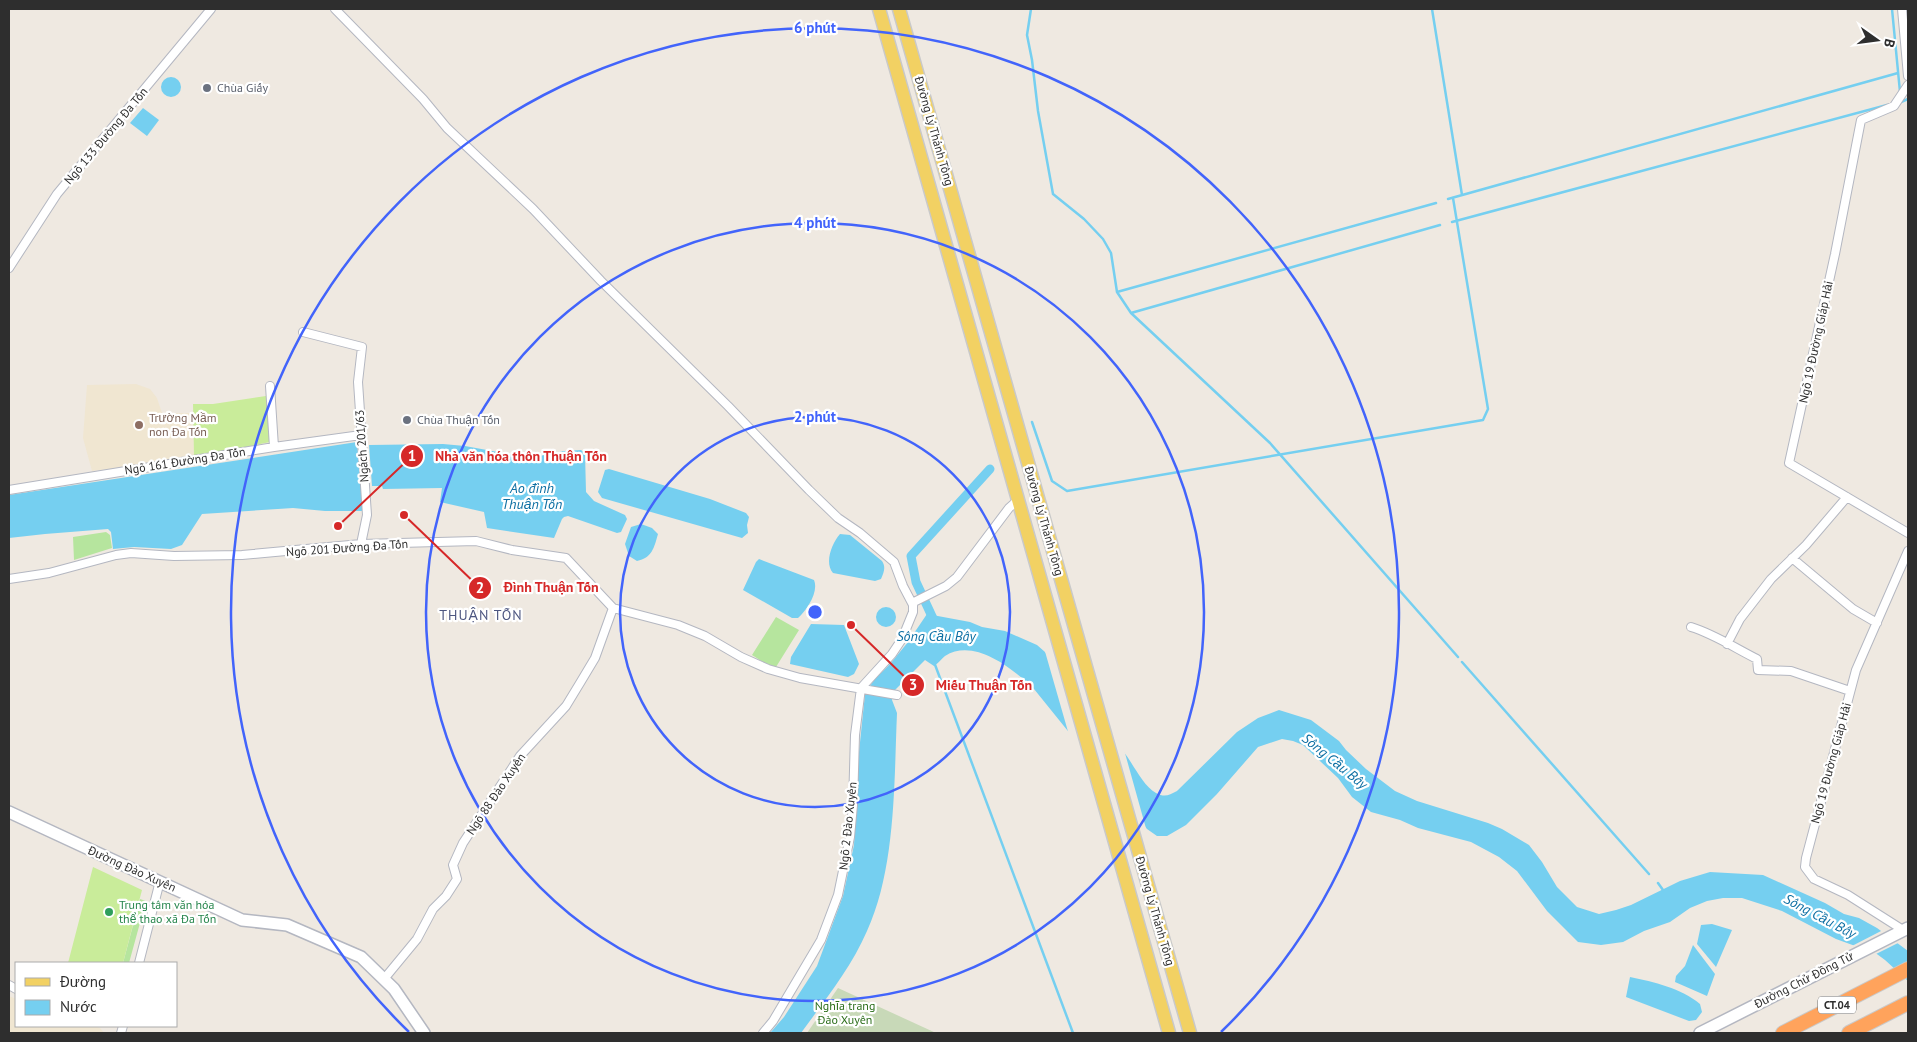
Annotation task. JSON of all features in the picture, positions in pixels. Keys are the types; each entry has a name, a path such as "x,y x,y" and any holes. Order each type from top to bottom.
{"highway":[{"name":"CT.04","path":"1783,1033 1908,969"},
{"name":"CT.04","path":"1849,1033 1908,1004"}],"main road":[{"name":"Đường Lý Thánh Tông","path":"879,9 1169,1033"},
{"name":"Đường Lý Thánh Tông","path":"899,9 1190,1033"},
{"path":"1012,478 1031,472"},
{"path":"1156,987 1175,981"}],"street":[{"name":"Ngõ 133 Đường Đa Tốn","path":"9,268 57,194 115,127 210,9"},
{"path":"335,9 423,99 447,128 533,209 601,281 728,406 809,490 838,518 860,533 894,562 903,586 915,602"},
{"path":"1902,9 1908,76"},
{"name":"Ngõ 19 Đường Giáp Hải","path":"1908,85 1894,106 1861,120 1835,254 1789,464 1908,534"},
{"name":"Ngách 201/63","path":"302,332 362,347 358,382 367,516 361,544"},
{"path":"270,386 274,447"},
{"name":"Ngõ 161 Đường Đa Tốn","path":"9,490 274,447 362,435"},
{"path":"1727,644 1743,614 1771,579 1806,545 1847,497"},
{"path":"863,689 902,639 915,602 957,577 1018,500"},
{"name":"Ngõ 201 Đường Đa Tốn","path":"9,579 49,573 116,555 131,553 174,556 242,555 361,544 476,541 512,550 566,558 613,608"},
{"name":"Ngõ 19 Đường Giáp Hải","path":"1903,932 1848,895 1814,879 1805,867 1856,670 1908,551"},
{"path":"1792,558 1853,609 1877,623"},
{"path":"613,608 678,625 705,636 741,657 768,669 800,678 896,695"},
{"name":"Ngõ 88 Đào Xuyên","path":"384,979 417,939 434,909 446,896 457,879 453,865 463,843 473,830 500,784 520,756 566,706 580,684 595,658 613,608"},
{"path":"1691,627 1710,633 1757,659 1758,670 1791,671 1850,691"},
{"name":"Ngõ 2 Đào Xuyên","path":"763,1033 773,1021 820,940 838,895 851,821 855,735 863,689"},
{"name":"Đường Đào Xuyên","path":"9,812 242,920 287,925 361,957 402,999 424,1033"},
{"path":"139,962 160,881"},
{"name":"Đường Chử Đồng Tử","path":"1700,1033 1903,932"}],"shaded area":[{"name":"Trường Mầm non Đa Tốn","path":"136,384 150,389 157,398 162,413 193,413 194,458 92,471 83,438 87,385"},
{"path":"9,996 15,999 15,1027 97,1027 104,1033 9,1033"}],"green space":[{"path":"266,396 270,442 194,458 193,404 213,404"},
{"path":"106,532 110,535 112,548 74,560 73,537"},
{"path":"776,617 799,630 776,667 766,664 752,655"},
{"name":"Trung tâm văn hóa thể thao xã Đa Tốn","path":"93,867 142,890 123,962 68,962"},
{"path":"140,899 146,901 129,962 123,962"},
{"name":"Nghĩa trang Đào Xuyên","path":"838,988 936,1033 807,1033"}],"water":[{"path":"171,77 178,80 181,87 178,94 171,97 164,94 161,87 164,80"},
{"path":"143,108 159,120 147,136 130,123"},
{"path":"357,442 363,511 325,511 293,508 202,514 182,545 171,549 134,547 113,549 111,532 108,529 9,538 9,495"},
{"name":"Ao đình Thuận Tốn","path":"443,444 465,446 530,458 564,451 581,450 585,453 586,492 594,501 625,515 627,519 621,532 617,533 568,516 564,517 554,538 487,528 484,512 440,502 442,488 383,489 382,486 372,486 369,445"},
{"path":"609,469 710,499 746,513 749,517 748,533 742,538 602,498 598,492 605,470"},
{"path":"641,524 652,528 658,534 654,548 649,555 637,561 629,556 625,544 631,527"},
{"path":"840,534 850,535 882,561 884,570 881,579 875,581 833,573 829,564 830,553 834,542"},
{"path":"759,559 814,580 814,595 798,618 792,618 743,590"},
{"path":"886,607 893,610 896,617 893,624 886,627 879,624 876,617 879,610"},
{"name":"Sông Cầu Bây","path":"927,614 1005,631 1037,645 1045,652 1104,726 1146,785 1159,795 1167,795 1177,791 1237,732 1258,718 1279,710 1311,720 1339,741 1366,769 1395,791 1417,801 1488,823 1529,845 1557,887 1577,907 1599,914 1616,910 1631,905 1680,881 1710,872 1763,875 1877,928 1908,951 1908,981 1866,946 1858,947 1836,939 1782,911 1742,898 1723,898 1707,901 1690,908 1670,922 1644,931 1623,942 1601,945 1578,942 1547,911 1517,871 1499,857 1471,842 1418,828 1400,820 1371,812 1352,797 1338,778 1303,745 1293,741 1282,739 1258,747 1217,794 1186,825 1167,836 1157,836 1147,829 1034,689 1005,665 981,653 969,650 957,651 945,656 934,666 925,660 892,693 892,700 897,713 892,824 884,880 876,906 861,945 837,984 801,1033 770,1033 784,1017 817,966 843,896 854,845 859,752 865,694 874,680 908,642"},
{"path":"811,624 844,625 859,664 854,674 848,677 790,664 791,657"},
{"path":"1712,924 1732,930 1716,967 1697,944 1701,925"},
{"path":"1693,945 1715,974 1707,996 1675,982 1676,976 1685,966"},
{"path":"1630,977 1676,990 1693,998 1700,1004 1702,1012 1696,1020 1689,1021 1626,997"}],"pier":[{"path":"1044,648 1123,746 1147,832 1069,735"},
{"path":"1883,930 1900,942 1874,955 1865,949 1858,950 1850,947"}],"waterway":[{"path":"1031,9 1027,35 1053,194 1084,219 1103,239 1111,253 1117,292 1131,313 1270,443 1458,657"},
{"path":"1432,9 1462,195"},
{"path":"1892,9 1900,92"},
{"path":"1448,199 1898,73"},
{"path":"1900,100 1901,102 1908,99"},
{"path":"1452,222 1887,105"},
{"path":"1032,422 1052,481 1067,491 1483,420 1488,409 1453,198"},
{"path":"1117,292 1436,203"},
{"path":"1131,313 1440,225"},
{"path":"936,625 916,582 911,556 990,469"},
{"path":"934,662 1073,1033"},
{"path":"1462,662 1649,874"},
{"path":"1658,883 1663,890"}],"place":[{"name":"Chùa Giấy","path":"207,88"},
{"name":"Chùa Thuận Tốn","path":"407,420"},
{"name":"Trường Mầm non Đa Tốn","path":"139,425"},
{"name":"Đình Thuận Tốn","path":"404,515"},
{"name":"Nhà văn hóa thôn Thuận Tốn","path":"338,526"},
{"name":"Miếu Thuận Tốn","path":"851,625"},
{"name":"Trung tâm văn hóa thể thao xã Đa Tốn","path":"109,912"}],"district":[{"name":"THUẬN TỐN","path":"481,615"}]}
